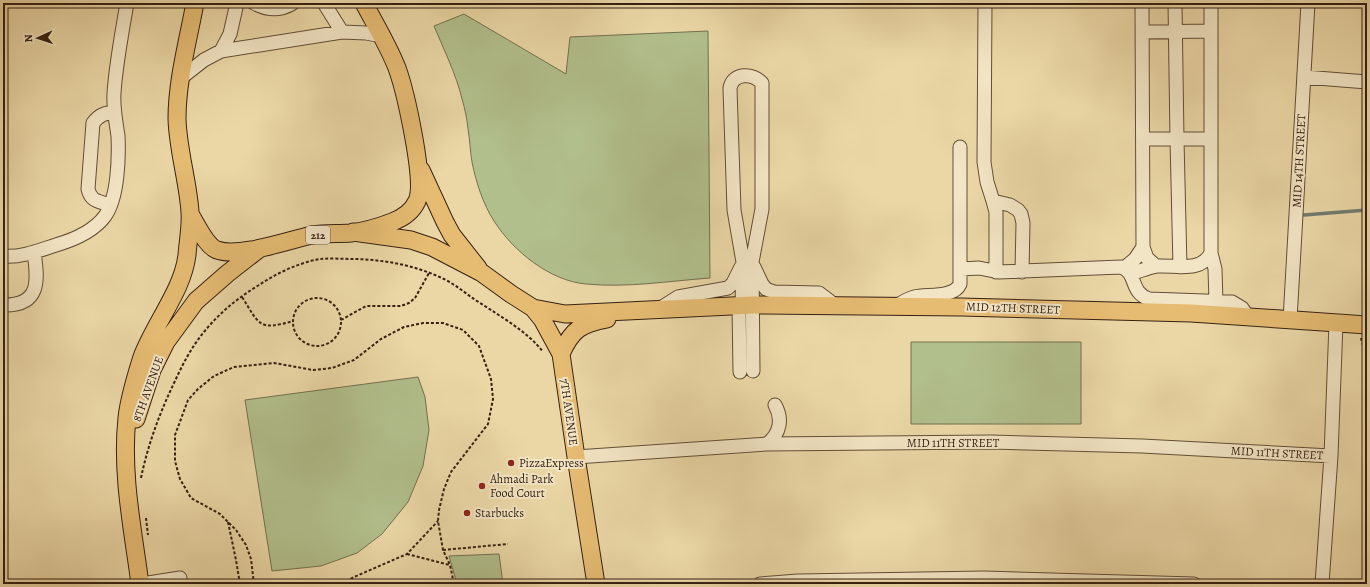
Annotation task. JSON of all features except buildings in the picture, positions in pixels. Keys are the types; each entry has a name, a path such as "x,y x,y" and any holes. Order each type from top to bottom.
{"main road":[{"name":"212","path":"195,3 181,78 178,103 178,122 190,214 208,243 216,250 233,252 260,248 313,235 353,232 374,228 393,222 404,216 412,210 418,200 420,183 418,162 402,81 382,36 364,3"},
{"name":"7TH AVENUE","path":"418,162 449,228 482,273"},
{"name":"8TH AVENUE","path":"141,584 128,491 126,449 127,418 136,376 144,351 178,283 186,257 190,214"},
{"name":"7TH AVENUE","path":"353,232 411,240 432,247 482,273 533,308 549,331 576,457 596,584"},
{"name":"8TH AVENUE","path":"126,449 152,370 166,342 196,301 260,248"},
{"name":"MID 12TH STREET","path":"533,308 565,314 744,306 961,307 1191,313 1367,325"},
{"name":"MID 12TH STREET","path":"553,354 579,327 594,321 658,310"}],"street":[{"path":"3,256 27,254 65,243 89,231 105,216 110,206 118,171 118,136 114,112 114,94 127,3"},
{"path":"222,51 230,34 237,3"},
{"path":"254,3 270,10 283,8 293,3"},
{"path":"324,3 342,32"},
{"path":"985,3 984,162 987,182 994,201 996,212 996,272"},
{"path":"1142,3 1143,247 1146,258 1156,266"},
{"path":"1175,3 1180,267"},
{"path":"1211,3 1211,253 1214,264 1212,302"},
{"name":"MID 14TH STREET","path":"1290,320 1308,3"},
{"path":"1142,32 1211,31"},
{"path":"181,78 204,60 222,51 342,32 366,33 382,36"},
{"path":"746,371 744,306 748,262 762,209 762,82 758,78 751,75 738,77 733,80 730,88 734,210 748,262 766,289 774,292 818,293 836,306"},
{"path":"1304,77 1367,82"},
{"path":"110,206 93,199 88,189 93,123 101,115 114,112"},
{"path":"1143,139 1211,139"},
{"path":"896,306 913,297 953,292 960,284 960,148"},
{"path":"994,201 1010,205 1018,210 1020,214 1023,223 1022,272"},
{"path":"737,225 759,225"},
{"path":"1127,271 1143,247"},
{"path":"3,305 18,304 26,301 36,288 37,272 34,252"},
{"path":"961,268 979,268 996,272 1022,272 1117,266 1127,271 1156,266 1196,266 1208,259 1211,253"},
{"path":"658,310 678,297 728,288 733,284 748,262"},
{"path":"1203,263 1212,302"},
{"path":"1127,271 1135,288 1143,297 1149,299 1232,302 1238,304 1246,312 1248,317"},
{"path":"1322,584 1331,456 1336,323"},
{"path":"767,444 776,435 780,423 780,416 775,405"},
{"name":"MID 11TH STREET","path":"576,457 767,444 991,442 1142,446 1331,456"},
{"path":"141,584 180,578"},
{"path":"760,584 798,581 984,578 1194,584"}],"path":[{"path":"141,481 153,433 162,407 194,344 210,325 242,297 269,278 300,264 320,259 374,260 402,264 429,273 447,281 553,354"},
{"path":"341,320 366,306 401,306 409,303 415,298 429,273"},
{"path":"242,297 253,316 260,323 268,326 276,326 293,321"},
{"path":"317,298 324,299 336,307 341,320 338,334 334,339 321,346 307,344 301,340 294,328 293,321 298,307 303,302 317,298"},
{"path":"254,584 251,559 246,545 236,530 220,514 191,498 180,480 175,461 175,435 188,400 198,389 214,376 234,367 274,363 313,370 332,368 354,360 381,339 404,327 423,323 443,323 463,330 479,346 491,379 493,399 488,424 451,472 444,489 438,521 443,550 450,565 454,584"},
{"path":"145,512 148,535"},
{"path":"342,584 354,577 407,554 438,521"},
{"path":"228,522 240,584"},
{"path":"443,550 508,544"},
{"path":"407,554 450,565"}],"green space":[{"path":"464,14 566,74 570,37 708,31 710,278 648,284 617,285 572,282 546,271 534,263 511,243 494,221 480,193 472,162 464,106 450,62 434,26"},
{"path":"911,342 1081,342 1081,424 911,424"},
{"path":"418,377 425,397 429,430 423,466 408,502 382,534 357,553 321,566 272,571 245,400"},
{"path":"499,554 503,584 457,584 449,556"}],"waterway":[{"path":"1304,215 1367,210"}],"place":[{"name":"PizzaExpress","path":"511,463"},
{"name":"Ahmadi Park Food Court","path":"482,486"},
{"name":"Starbucks","path":"467,513"}]}
